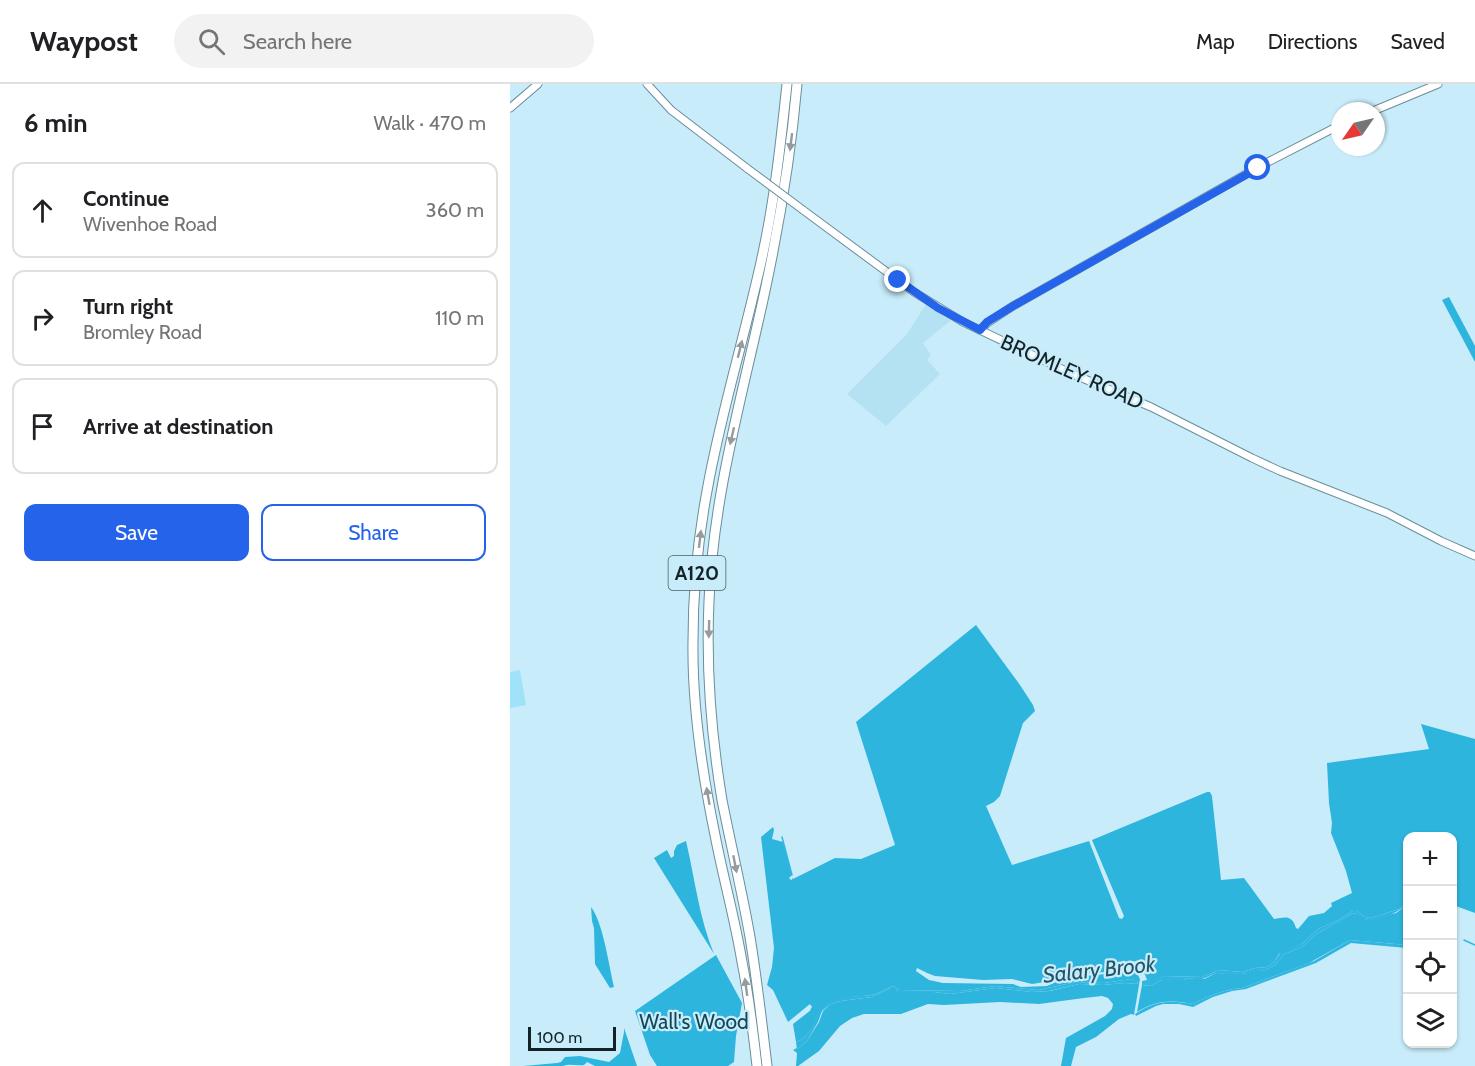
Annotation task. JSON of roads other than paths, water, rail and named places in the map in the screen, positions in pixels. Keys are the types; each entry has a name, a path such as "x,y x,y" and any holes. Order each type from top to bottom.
{"highway":[{"name":"A120","path":"757,1066 742,962 714,832 701,754 693,641 706,491 763,252 775,182 787,84"},
{"name":"A120","path":"767,1066 750,938 715,755 708,667 709,600 720,501 780,216 797,84"}],"street":[{"path":"510,108 538,84"},
{"name":"BROMLEY ROAD","path":"647,84 671,110 691,127 951,316 1068,372 1151,407 1280,471 1387,513 1475,556"},
{"path":"1385,106 1438,84"},
{"path":"980,330 987,322 1013,306 1266,163 1331,130"}],"waterway":[{"path":"782,837 792,875"},
{"path":"793,879 797,889"},
{"path":"802,901 823,942 828,975 833,984"},
{"path":"1464,940 1475,945"},
{"path":"811,1010 829,993 833,985"}],"water label":[{"name":"Salary Brook","path":"1099,969"}],"park label":[{"name":"Wall's Wood","path":"694,1022"}]}
